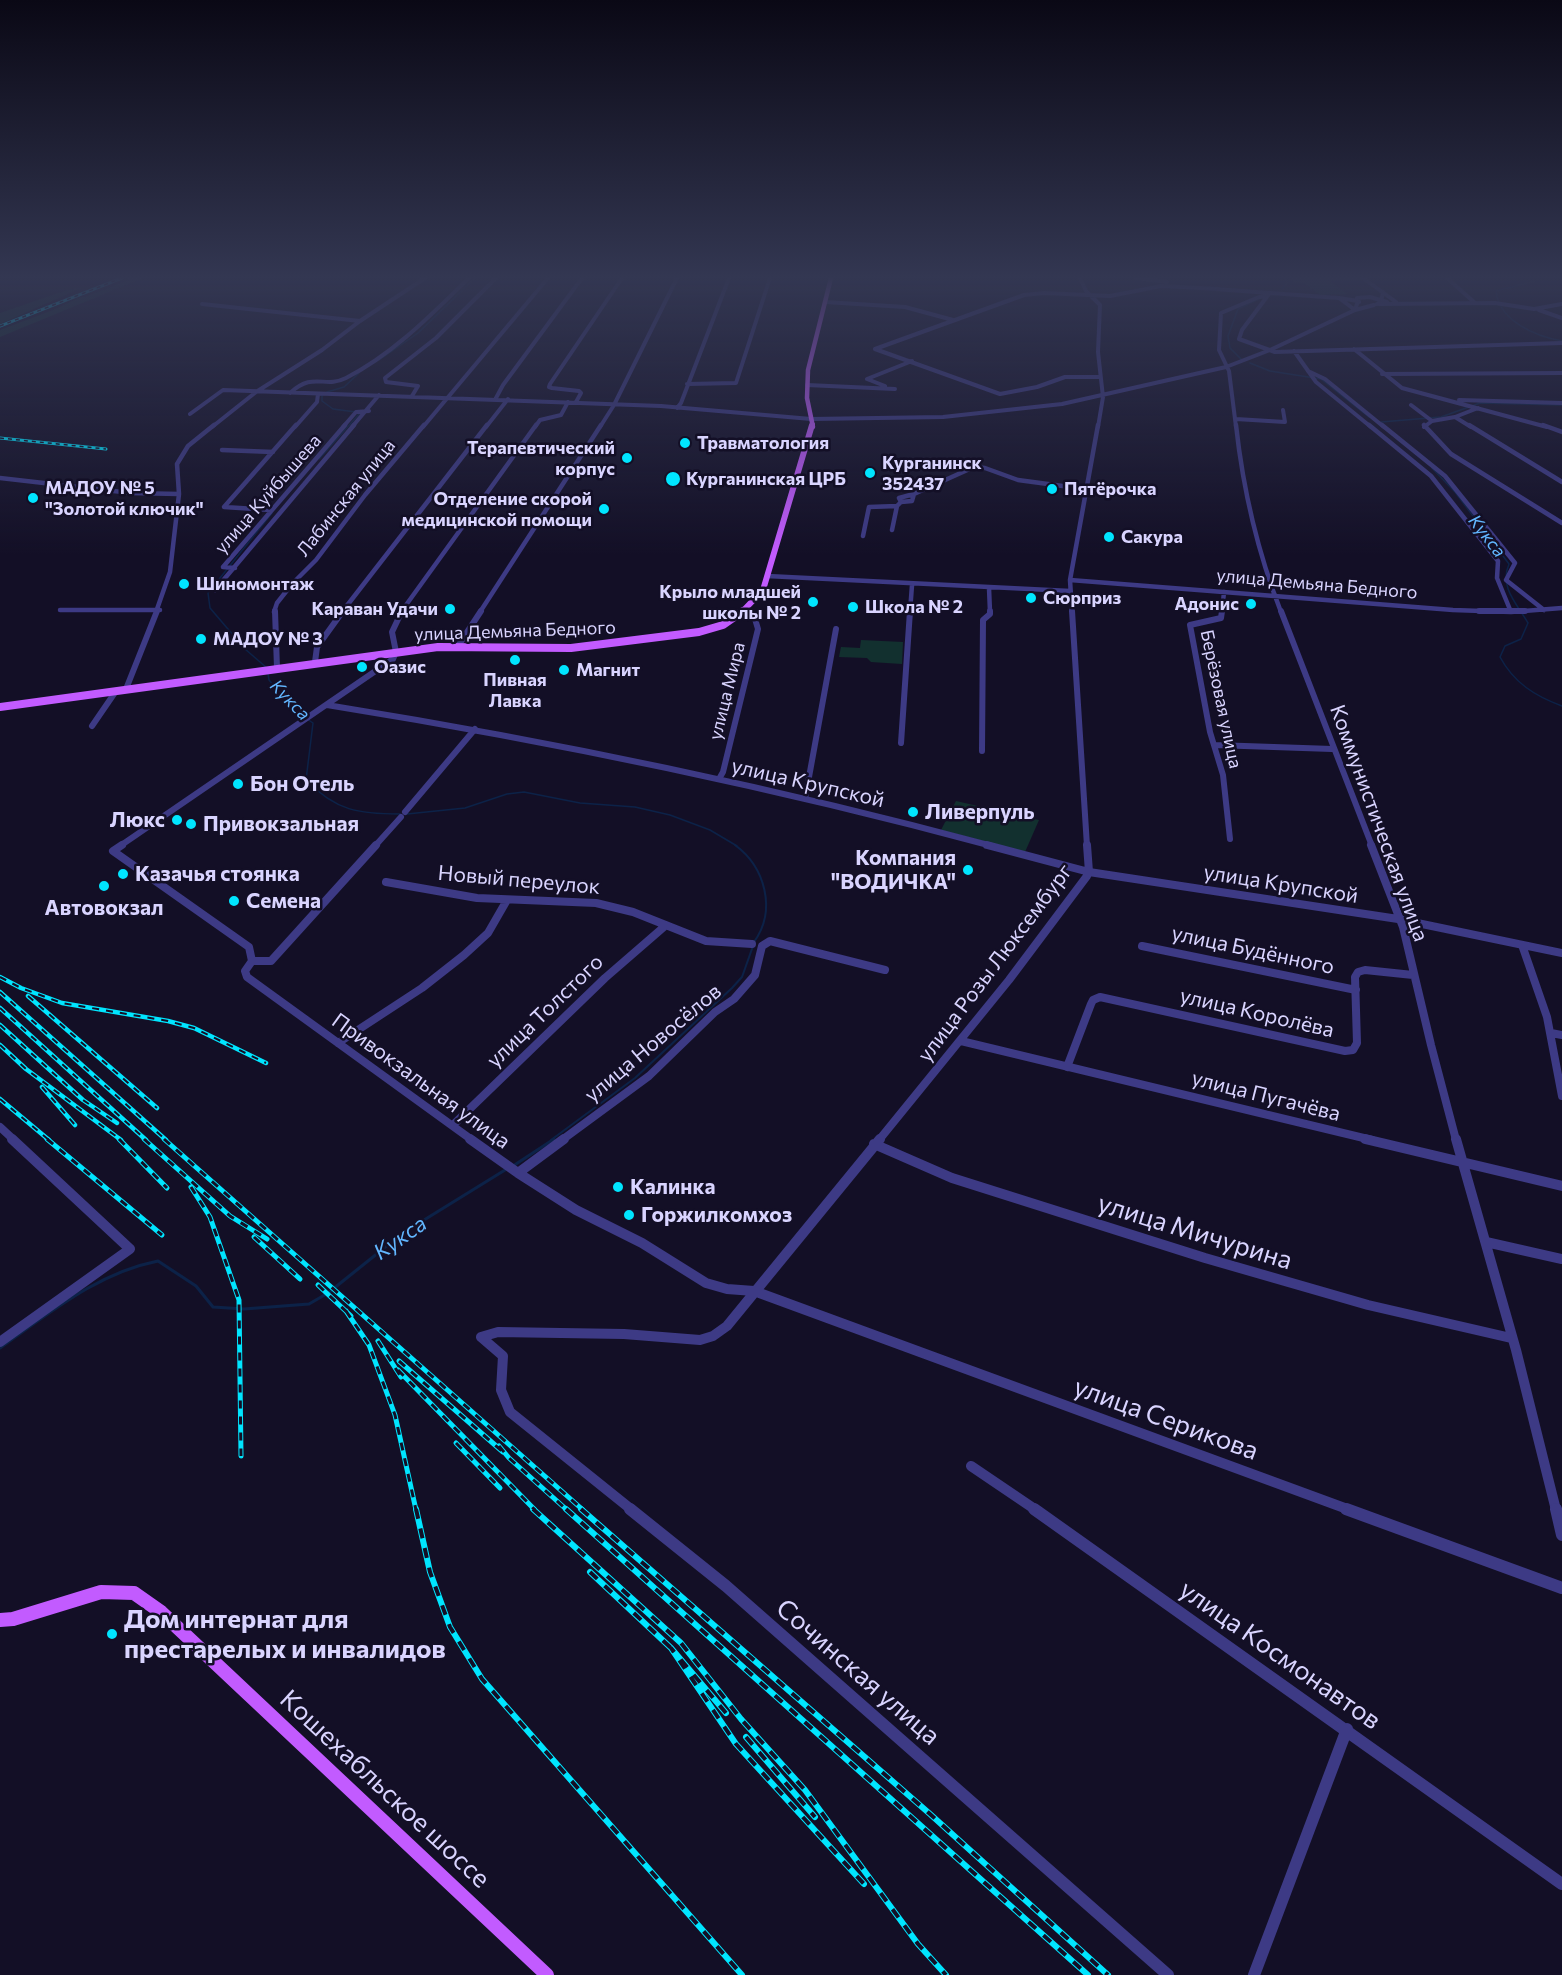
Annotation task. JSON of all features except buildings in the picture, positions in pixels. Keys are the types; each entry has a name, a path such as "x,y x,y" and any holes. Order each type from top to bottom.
{"main road":[{"name":"улица Мира","path":"741,613 763,590 813,429 807,398 808,370"},
{"name":"улица Демьяна Бедного","path":"0,707 418,649 458,646 545,648 600,645 699,632 723,625 741,613"},
{"name":"Кошехабльское шоссе","path":"0,1620 13,1619 101,1592 134,1593 160,1612 547,1975"}],"street":[{"path":"126,689 141,649 160,610 170,572 179,494 177,464 188,446 256,392 290,370"},
{"path":"290,393 297,385 306,381 342,381 358,370"},
{"path":"395,370 385,378 387,382 418,386 412,396"},
{"name":"Лабинская улица","path":"271,668 274,613 277,603 291,584 316,560 364,495 469,370"},
{"path":"496,399 514,370"},
{"path":"559,370 549,387 579,391 581,393 576,402"},
{"path":"458,646 614,404 631,370"},
{"path":"677,408 692,370"},
{"path":"687,384 736,383 740,370"},
{"path":"807,386 895,389 867,379 889,370"},
{"path":"931,370 1000,394 1037,387 1065,377 1100,377"},
{"name":"улица Розы Люксембург","path":"510,1412 501,1399 500,1387 504,1370 502,1356 481,1337 498,1332 510,1332 624,1334 700,1340 713,1336 727,1326 874,1144 961,1041 1089,872 1070,580 1085,489 1096,444 1101,394 1100,370"},
{"path":"190,414 223,390 576,402 811,419 943,417 1062,404 1211,370"},
{"name":"Коммунистическая улица","path":"1228,370 1242,479 1275,596 1403,927 1413,975 1462,1162 1511,1338 1556,1486 1562,1535"},
{"path":"1308,370 1316,382 1431,476 1498,561 1497,578 1510,612"},
{"path":"1378,370 1402,388 1562,432"},
{"path":"1382,374 1562,373"},
{"path":"1311,375 1324,379 1445,476 1515,563 1506,580 1544,610"},
{"path":"271,510 224,507 317,402 321,394"},
{"name":"улица Куйбышева","path":"215,590 231,567 369,411 379,395"},
{"path":"315,662 316,647 508,399"},
{"path":"327,705 393,659 396,652 392,632 401,612 540,420 561,415 568,402"},
{"path":"1451,402 1562,403"},
{"path":"1411,405 1429,419 1455,417 1476,408"},
{"path":"1236,419 1285,422 1283,410"},
{"name":"улица Куйбышева","path":"231,567 223,567 356,412 369,411"},
{"path":"1455,417 1562,482"},
{"path":"1429,419 1423,426 1424,428 1451,453 1562,523"},
{"path":"222,450 273,452"},
{"path":"863,536 869,507 912,501 914,494 970,468 980,467 1018,480 1085,489"},
{"path":"0,478 131,493 179,494"},
{"path":"892,530 899,504"},
{"path":"767,576 912,585 1070,591"},
{"name":"улица Демьяна Бедного","path":"1070,580 1453,610 1523,612 1562,608"},
{"path":"901,743 912,585"},
{"path":"982,751 983,620 990,614 989,588"},
{"name":"Берёзовая улица","path":"1224,592 1221,618 1190,625 1210,732 1223,775 1230,839"},
{"path":"60,610 160,610"},
{"name":"улица Мира","path":"719,779 723,772 758,629 755,619 741,613"},
{"path":"805,799 836,629"},
{"path":"386,665 418,649"},
{"path":"368,656 384,660 386,665"},
{"path":"92,726 116,691"},
{"name":"улица Крупской","path":"327,705 475,729 719,779 1089,872 1398,919 1562,953"},
{"name":"Привокзальная улица","path":"327,705 117,846 113,851 249,947 252,961 245,971 247,977 513,1169 576,1210 642,1243 705,1283 727,1289 754,1291"},
{"path":"252,961 271,961 403,814 475,729"},
{"path":"1215,745 1332,748"},
{"name":"Новый переулок","path":"386,882 424,890 507,900 583,901 609,905 647,916 665,926 707,941 752,944"},
{"path":"338,1043 422,988 464,955 488,933 507,900"},
{"name":"улица Толстого","path":"453,1125 620,964 665,926"},
{"name":"улица Новосёлов","path":"513,1169 649,1077 715,1012 734,999 755,975 762,946 770,941 885,970"},
{"path":"1522,945 1551,1033 1562,1096"},
{"name":"улица Будённого","path":"1142,946 1356,990"},
{"path":"1356,990 1355,977 1358,972 1365,970 1413,975"},
{"name":"улица Королёва","path":"1066,1067 1091,1004 1100,997 1345,1051 1353,1050 1357,1043 1356,990"},
{"path":"1551,1033 1562,1035"},
{"name":"улица Пугачёва","path":"961,1041 1562,1186"},
{"path":"0,1127 130,1249 0,1342"},
{"name":"улица Мичурина","path":"874,1144 951,1178 1183,1251 1368,1305 1511,1338"},
{"path":"1486,1242 1562,1259"},
{"name":"улица Серикова","path":"754,1291 1562,1588"},
{"name":"Сочинская улица","path":"510,1412 726,1586 1168,1975"},
{"name":"улица Космонавтов","path":"971,1466 1562,1884"},
{"path":"1254,1975 1347,1730"}],"green space":[{"path":"861,640 903,642 902,664 871,662 867,658 839,657 841,647 860,648"},
{"path":"956,801 1039,820 1025,852 941,830"}],"waterway":[{"name":"Кукса","path":"1268,370 1321,379 1369,417"},
{"name":"Кукса","path":"327,392 344,387 359,373"},
{"name":"Кукса","path":"322,394 322,401 333,409 356,412"},
{"name":"Кукса","path":"1381,422 1441,417 1480,403 1562,405"},
{"name":"Кукса","path":"319,459 360,413 358,412"},
{"name":"Кукса","path":"1432,468 1455,492 1509,564 1506,572 1508,588 1528,623 1521,639 1505,646 1500,657 1526,688 1562,706"},
{"name":"Кукса","path":"267,668 245,649 210,608 208,593 272,513"},
{"name":"Кукса","path":"268,674 269,680 298,713 313,723 306,780 328,798 349,809 400,814"},
{"name":"Кукса","path":"407,814 465,808 507,794 524,792 580,803 635,807 670,815 710,830 737,846"},
{"name":"Кукса","path":"735,845 754,865 764,890 765,916 754,942"},
{"name":"Кукса","path":"551,1140 635,1078 732,988 742,977 753,946"},
{"name":"Кукса","path":"513,1166 554,1139"},
{"name":"Кукса","path":"0,1348 56,1308 94,1285 136,1267 158,1261 196,1286 213,1307 244,1309 309,1304 328,1293 403,1233 505,1170"}],"railway":[{"path":"0,438 106,449"},
{"path":"0,977 21,988 62,1003 168,1021 194,1028 266,1063"},
{"path":"0,992 166,1140"},
{"path":"28,996 157,1108"},
{"path":"0,1008 146,1140"},
{"path":"0,1025 83,1100 117,1123"},
{"path":"0,1045 26,1069 121,1140"},
{"path":"42,1087 75,1125"},
{"path":"0,1099 49,1140"},
{"path":"47,1139 162,1235"},
{"path":"119,1139 167,1188"},
{"path":"144,1139 230,1216 267,1239"},
{"path":"164,1139 583,1510"},
{"path":"191,1187 210,1217 239,1300 241,1456"},
{"path":"254,1237 300,1279"},
{"path":"318,1285 347,1312"},
{"path":"347,1312 351,1316"},
{"path":"347,1312 369,1345 395,1415 416,1510"},
{"path":"378,1341 401,1377"},
{"path":"399,1361 503,1452"},
{"path":"398,1370 535,1510"},
{"path":"456,1443 500,1488"},
{"path":"499,1446 509,1458 567,1510"},
{"path":"416,1509 430,1572 450,1627 482,1679 742,1975"},
{"path":"533,1509 681,1643 741,1719 805,1790 918,1944 946,1975"},
{"path":"566,1509 1088,1975"},
{"path":"581,1509 930,1814 1108,1975"},
{"path":"590,1572 671,1648"},
{"path":"671,1648 726,1713"},
{"path":"671,1648 736,1744 864,1884"},
{"path":"746,1737 815,1817"}],"place":[{"name":"Травматология","path":"685,443"},
{"name":"Терапевтический корпус","path":"627,458"},
{"name":"Курганинск 352437","path":"870,473"},
{"name":"Курганинская ЦРБ","path":"673,479"},
{"name":"Пятёрочка","path":"1052,489"},
{"name":"МАДОУ № 5 \"Золотой ключик\"","path":"33,498"},
{"name":"Отделение скорой медицинской помощи","path":"604,509"},
{"name":"Сакура","path":"1109,537"},
{"name":"Шиномонтаж","path":"184,584"},
{"name":"Сюрприз","path":"1031,598"},
{"name":"Крыло младшей школы № 2","path":"813,602"},
{"name":"Адонис","path":"1251,604"},
{"name":"Школа № 2","path":"853,607"},
{"name":"Караван Удачи","path":"450,609"},
{"name":"МАДОУ № 3","path":"201,639"},
{"name":"Пивная Лавка","path":"515,660"},
{"name":"Оазис","path":"362,667"},
{"name":"Магнит","path":"564,670"},
{"name":"Бон Отель","path":"238,784"},
{"name":"Ливерпуль","path":"913,812"},
{"name":"Люкс","path":"177,820"},
{"name":"Привокзальная","path":"191,824"},
{"name":"Компания \"ВОДИЧКА\"","path":"968,870"},
{"name":"Казачья стоянка","path":"123,874"},
{"name":"Автовокзал","path":"104,886"},
{"name":"Семена","path":"234,901"},
{"name":"Калинка","path":"618,1187"},
{"name":"Горжилкомхоз","path":"629,1215"},
{"name":"Дом интернат для престарелых и инвалидов","path":"112,1634"}]}
